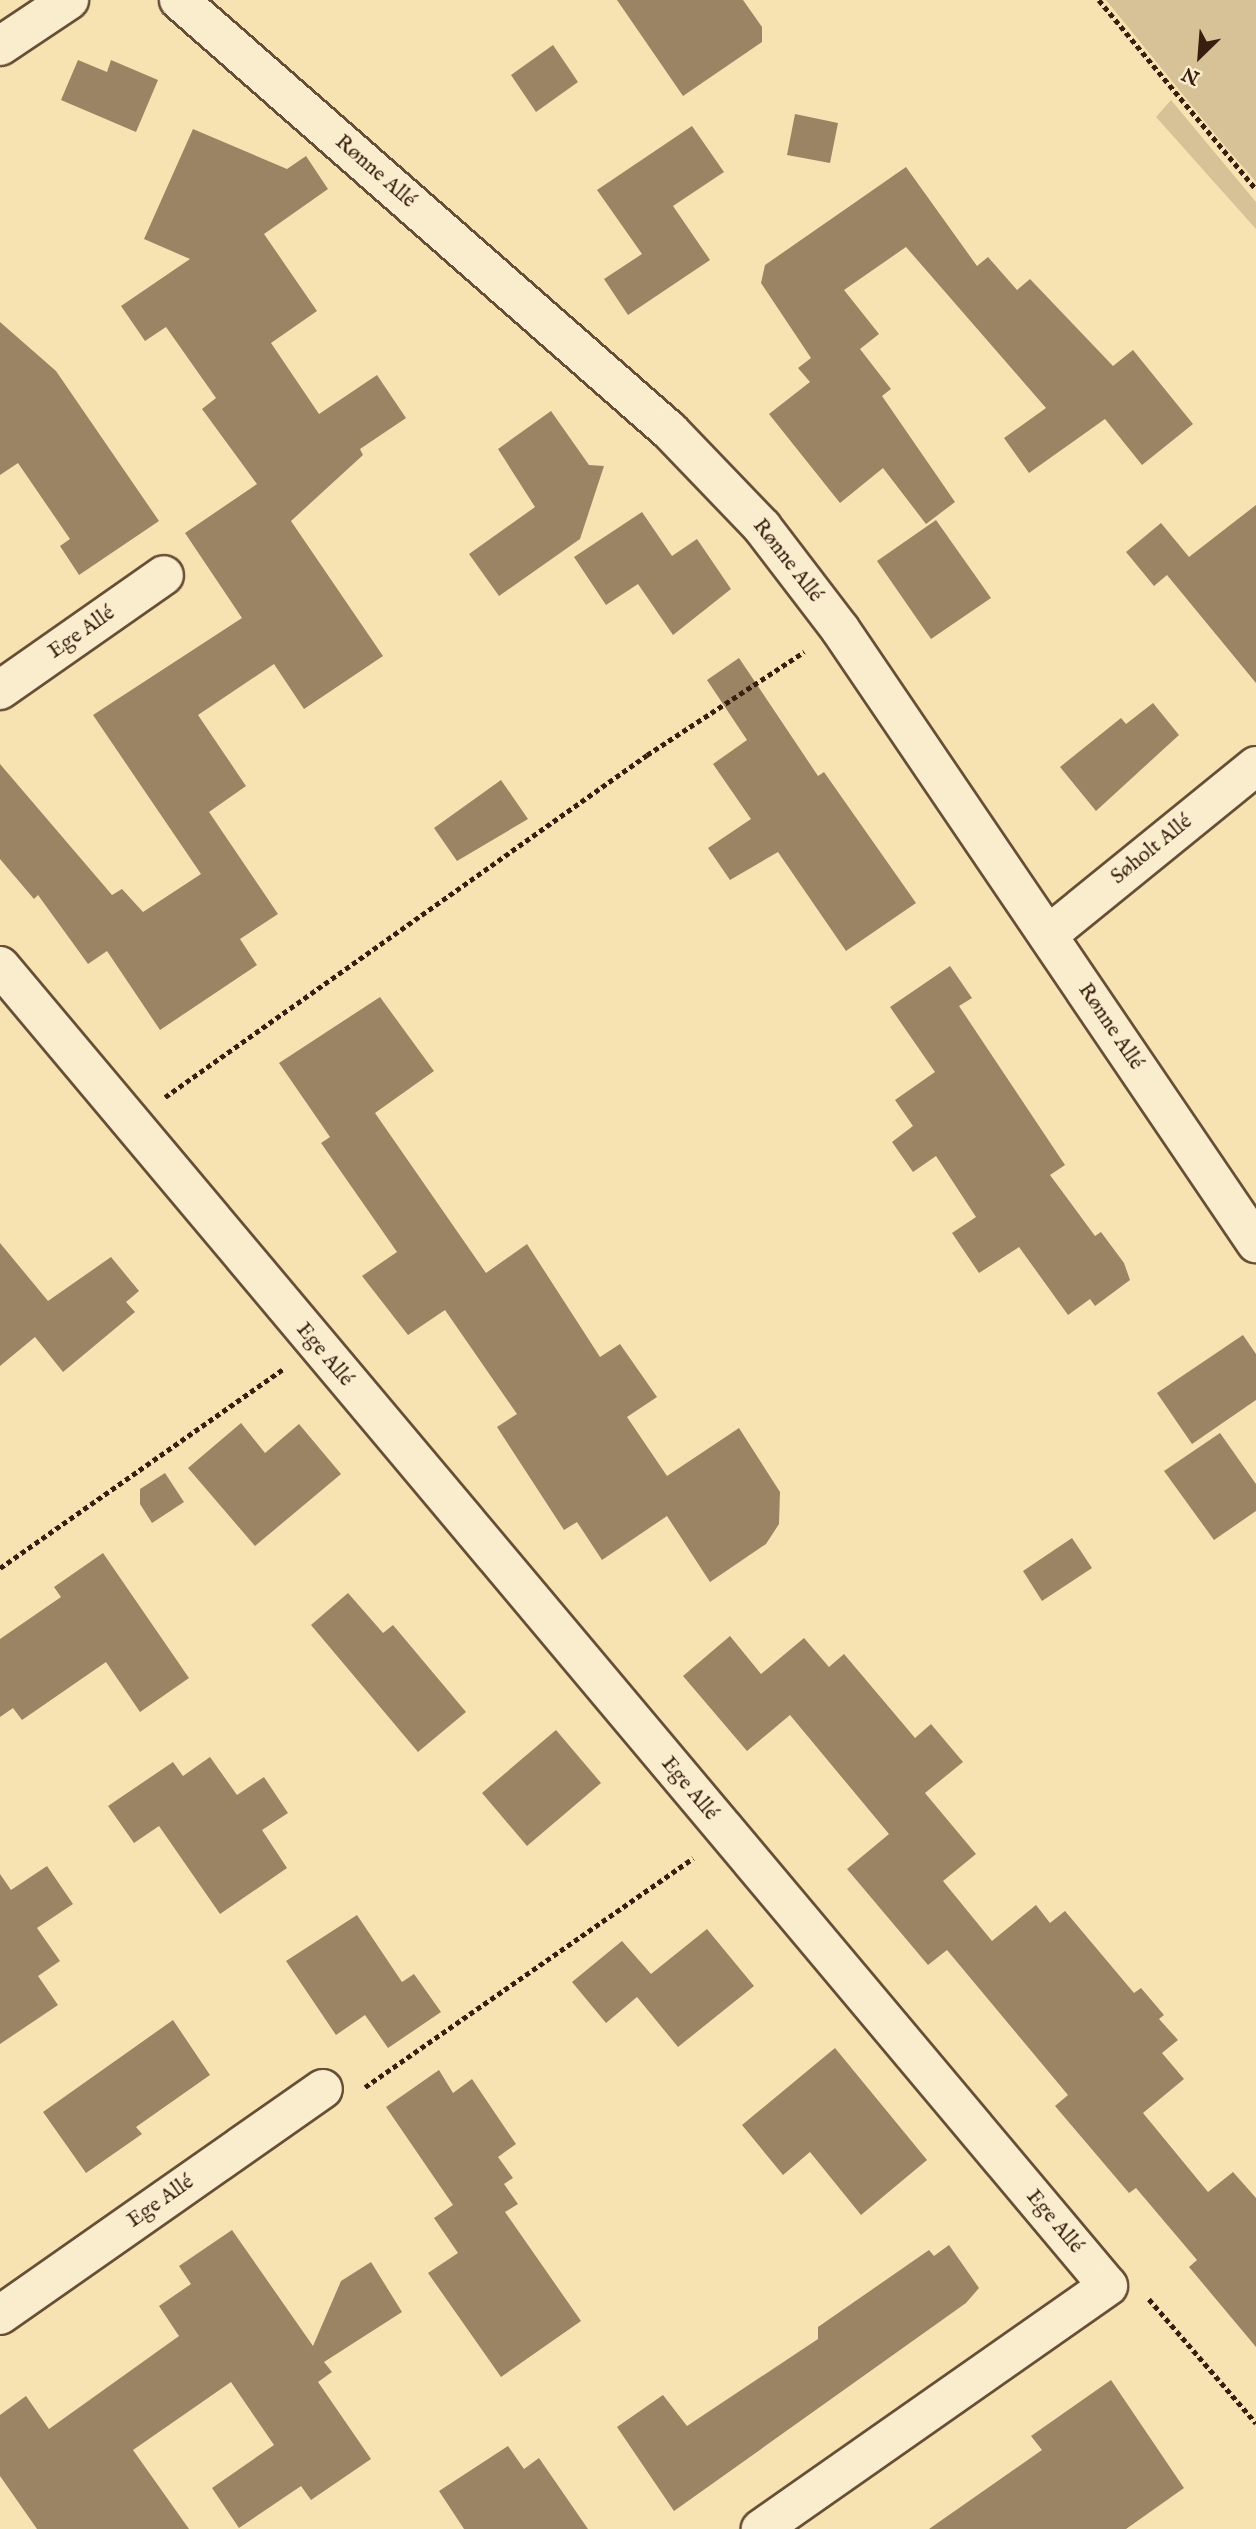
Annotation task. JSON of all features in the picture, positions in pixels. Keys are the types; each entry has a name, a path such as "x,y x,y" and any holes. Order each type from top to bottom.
{"street":[{"path":"0,46 69,0"},
{"name":"Rønne Allé","path":"179,0 670,431 762,527 840,629 1256,1243"},
{"name":"Ege Allé","path":"0,690 164,575"},
{"name":"Søholt Allé","path":"1048,935 1256,766"},
{"name":"Ege Allé","path":"0,966 316,1346 1108,2286"},
{"name":"Ege Allé","path":"0,2315 323,2089"},
{"path":"761,2529 1108,2286"}],"path":[{"path":"1099,0 1256,189"},
{"path":"129,1123 646,755 840,629"},
{"path":"0,1568 316,1346"},
{"path":"323,2089 351,2097 727,1834"},
{"path":"1108,2286 1154,2300 1256,2423"}],"shaded area":[{"path":"1106,0 1256,0 1256,182 1224,145"},
{"path":"1171,100 1256,202 1256,229 1156,117"}],"building":[{"path":"617,0 743,0 762,27 762,42 683,96"},
{"path":"553,45 578,82 536,112 511,75"},
{"path":"78,60 107,72 111,60 158,80 136,132 61,100"},
{"path":"795,114 838,123 830,163 787,155"},
{"path":"692,126 724,172 673,206 710,260 628,315 604,279 642,254 597,190"},
{"path":"193,129 287,169 306,156 328,189 264,234 317,311 271,343 319,414 377,375 406,418 360,449 363,455 291,521 383,656 304,709 274,664 198,715 246,786 209,812 278,914 240,939 257,965 160,1030 107,951 88,964 38,895 34,899 0,859 0,764 112,895 122,889 143,912 201,874 93,715 242,618 185,533 257,484 202,409 216,398 166,327 145,341 121,306 190,259 144,239"},
{"path":"906,167 977,266 988,257 1017,290 1030,279 1113,366 1133,350 1193,424 1142,465 1105,419 1029,473 1004,438 1046,408 906,247 844,290 879,334 860,349 891,389 882,396 955,502 926,524 883,468 840,503 769,414 810,382 798,368 811,358 761,283 765,265"},
{"path":"0,322 56,371 159,521 79,575 60,546 70,539 18,463 0,475"},
{"path":"551,411 589,465 604,466 580,539 499,596 469,554 535,507 498,449"},
{"path":"1256,505 1256,683 1167,575 1154,586 1126,552 1161,523 1189,557"},
{"path":"642,512 672,556 697,539 731,589 673,635 638,584 606,605 574,557"},
{"path":"936,520 991,598 931,639 877,561"},
{"path":"739,658 818,776 824,772 916,903 846,951 778,852 730,880 708,848 751,819 713,764 747,740 707,680"},
{"path":"1153,703 1179,735 1096,811 1060,767 1121,718 1126,724"},
{"path":"501,780 528,819 457,861 434,828"},
{"path":"950,966 972,998 959,1006 1065,1165 1050,1175 1095,1236 1101,1232 1124,1263 1130,1280 1095,1306 1090,1299 1068,1315 1019,1247 979,1273 952,1233 976,1217 936,1156 913,1172 892,1142 913,1126 895,1100 935,1072 890,1007"},
{"path":"380,997 434,1071 375,1113 486,1273 527,1244 600,1357 620,1344 657,1397 627,1417 667,1476 739,1428 780,1492 779,1524 766,1544 710,1582 667,1516 602,1560 577,1522 564,1530 497,1427 517,1414 445,1310 408,1335 362,1276 397,1252 321,1143 330,1137 279,1063"},
{"path":"0,1243 48,1301 111,1257 139,1291 126,1302 135,1312 63,1372 35,1337 0,1366"},
{"path":"1243,1335 1256,1354 1256,1400 1192,1444 1157,1393"},
{"path":"241,1423 265,1453 299,1424 341,1474 255,1546 188,1468"},
{"path":"1220,1433 1256,1484 1256,1511 1214,1540 1164,1471"},
{"path":"165,1473 184,1502 152,1523 140,1504 140,1489"},
{"path":"1072,1538 1092,1568 1042,1601 1023,1571"},
{"path":"103,1553 189,1678 140,1712 106,1662 22,1720 13,1708 0,1717 0,1639 61,1597 54,1587"},
{"path":"348,1593 383,1633 393,1625 466,1712 418,1752 311,1625"},
{"path":"730,1636 761,1674 804,1638 829,1667 844,1654 915,1738 931,1724 963,1762 925,1793 976,1854 943,1881 992,1941 1036,1905 1050,1923 1065,1911 1134,1993 1141,1988 1164,2015 1159,2019 1178,2040 1162,2053 1184,2079 1143,2113 1208,2192 1233,2172 1256,2198 1256,2347 1189,2267 1197,2260 1136,2188 1129,2193 1055,2106 1068,2095 947,1950 928,1965 847,1869 889,1834 790,1715 747,1751 683,1676"},
{"path":"556,1730 601,1783 527,1846 482,1793"},
{"path":"210,1757 237,1795 264,1777 288,1813 262,1830 287,1868 220,1914 159,1826 134,1843 108,1806 173,1762 183,1776"},
{"path":"47,1866 73,1904 37,1928 60,1961 38,1976 58,2005 0,2044 0,1874 11,1890"},
{"path":"357,1915 402,1982 414,1974 441,2012 388,2048 365,2015 336,2035 286,1961"},
{"path":"707,1929 754,1986 678,2047 637,1997 606,2023 572,1982 622,1941 651,1974"},
{"path":"173,2020 210,2075 136,2127 142,2134 86,2173 43,2112"},
{"path":"835,2048 927,2160 861,2215 810,2152 783,2175 742,2125"},
{"path":"439,2070 453,2093 472,2079 516,2144 498,2157 513,2178 504,2184 518,2204 505,2212 581,2321 501,2377 428,2273 458,2253 434,2218 453,2205 386,2107"},
{"path":"232,2230 313,2346 341,2281 371,2262 402,2312 324,2362 332,2372 318,2382 371,2459 311,2500 301,2486 239,2528 212,2488 274,2445 231,2382 133,2450 189,2529 37,2529 0,2476 0,2415 26,2396 49,2429 179,2336 159,2306 191,2284 179,2266"},
{"path":"949,2245 979,2288 966,2303 674,2511 617,2427 663,2395 687,2426 818,2339 818,2327 929,2250 934,2256"},
{"path":"1111,2380 1184,2488 1126,2529 929,2529 1042,2450 1031,2436"},
{"path":"508,2446 524,2469 539,2458 588,2529 464,2529 439,2491"}]}
